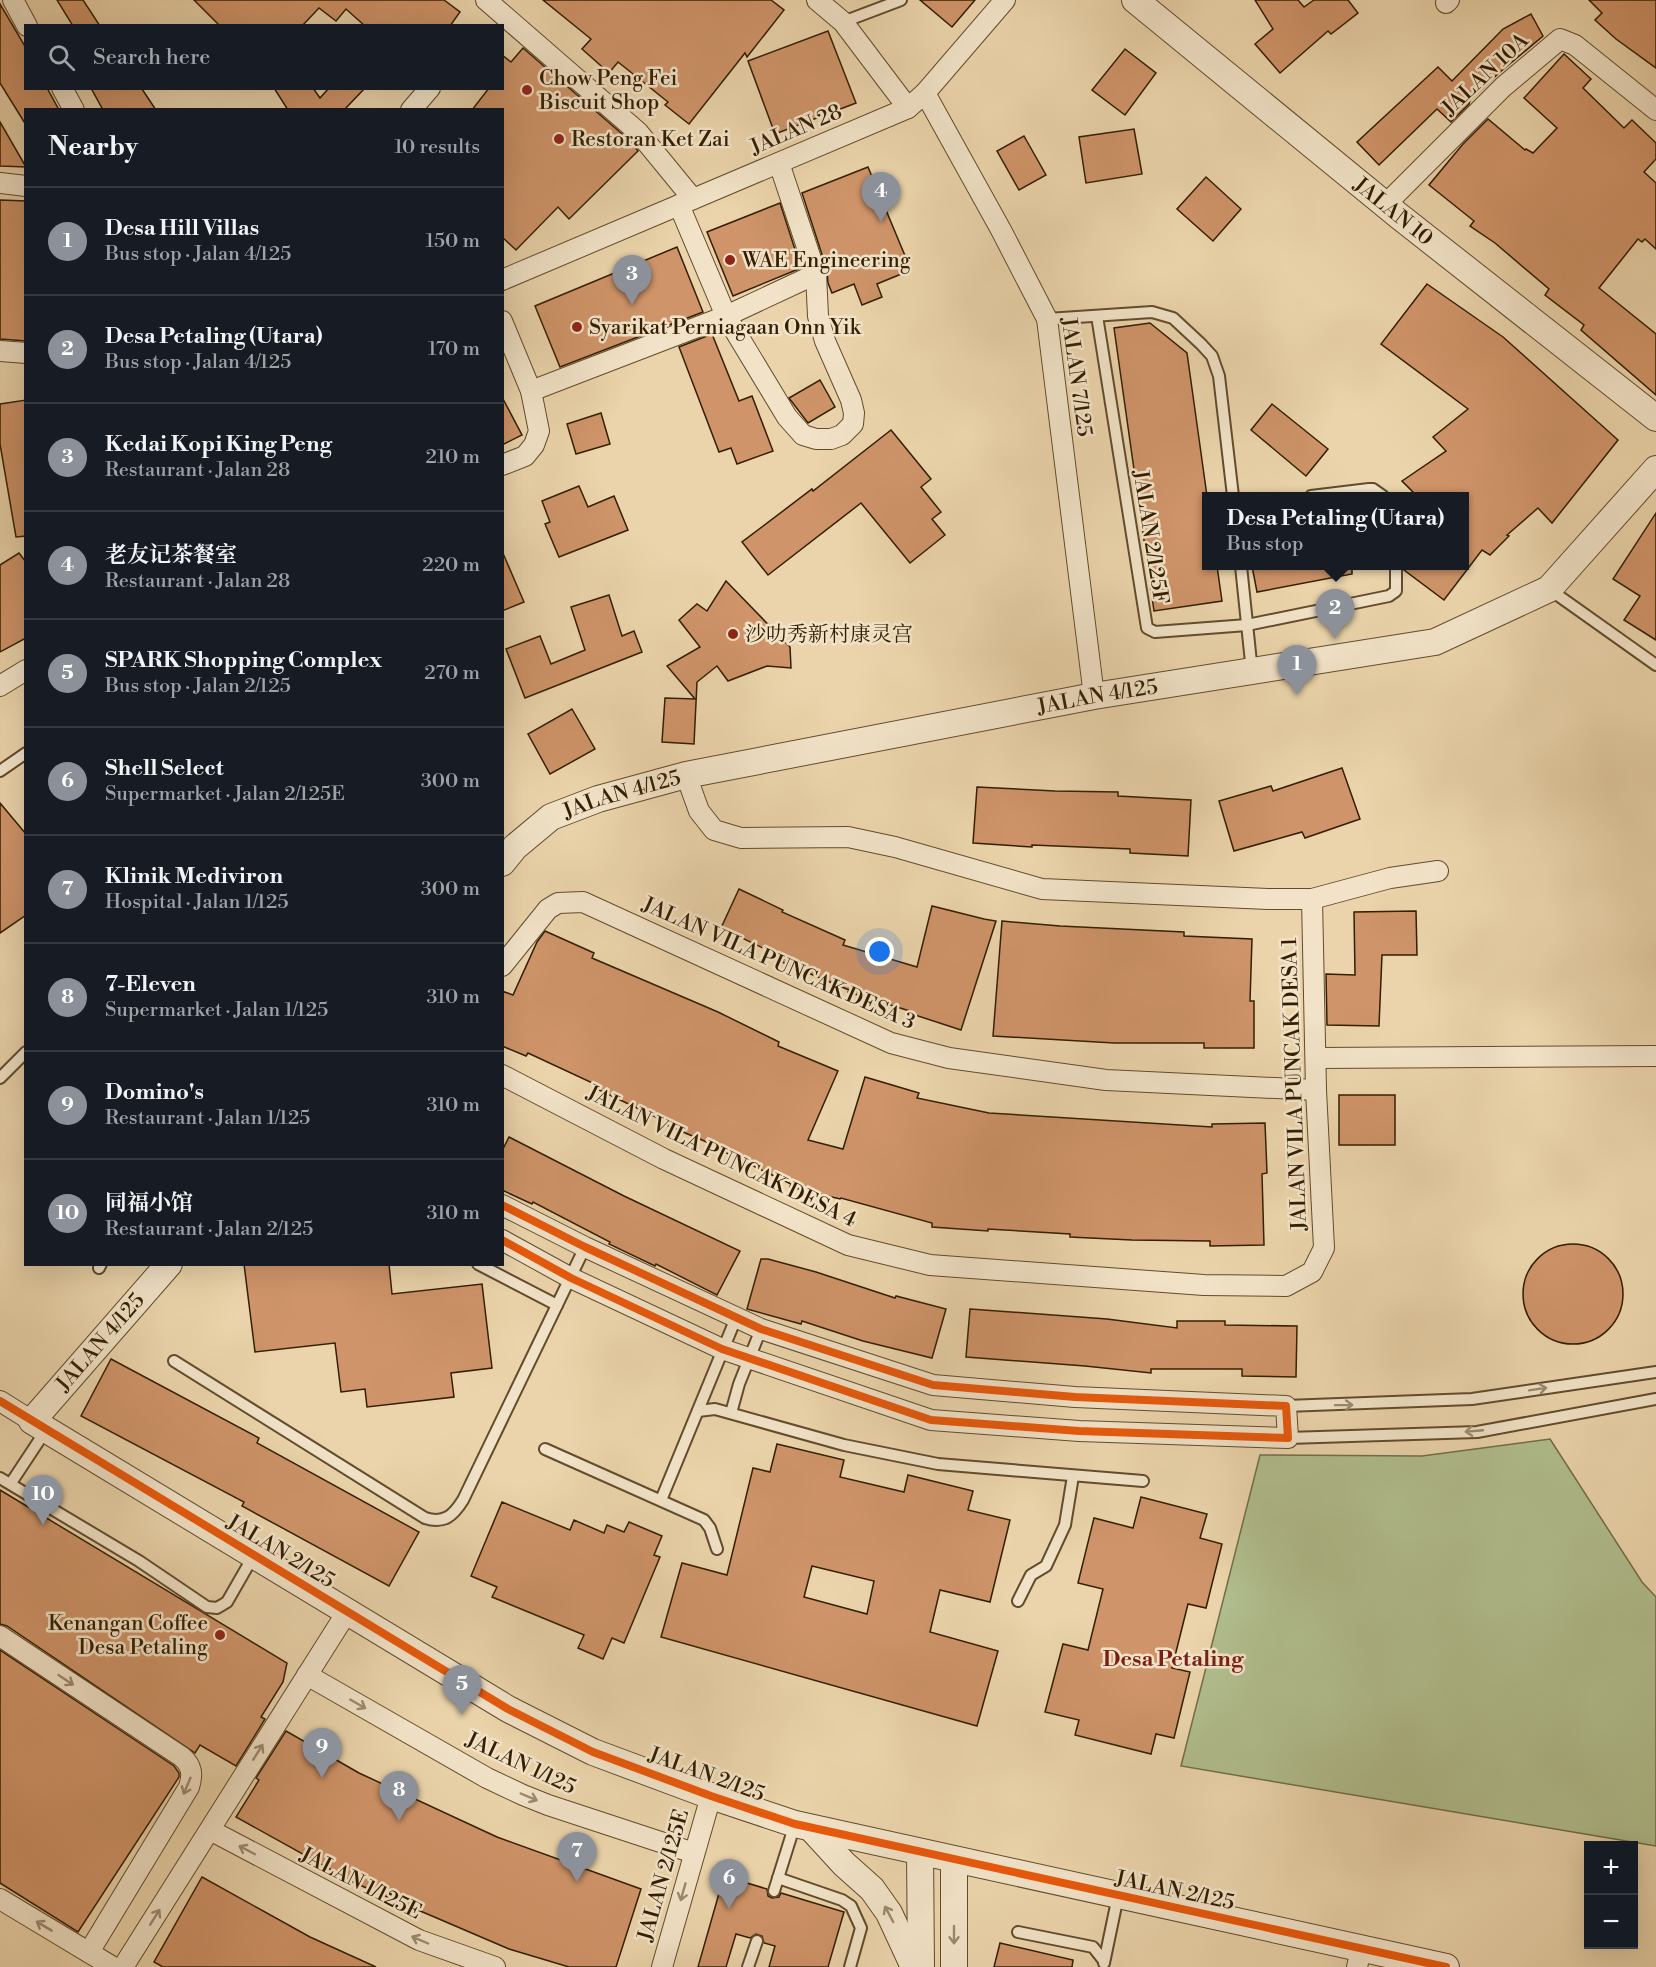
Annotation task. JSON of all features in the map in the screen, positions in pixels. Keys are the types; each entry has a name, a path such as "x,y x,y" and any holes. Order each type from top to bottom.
{"street":[{"path":"13,0 26,24"},
{"path":"817,0 843,22 908,108"},
{"name":"JALAN 28","path":"504,279 908,108 926,93 1005,0"},
{"name":"JALAN 10","path":"1135,0 1385,205 1656,418"},
{"path":"492,13 638,132 686,202 726,316 787,417 803,435 816,439 831,439 842,435 853,424 854,413 848,391 823,333 818,316 816,274 779,163"},
{"name":"JALAN 10A","path":"1385,205 1503,87 1560,39 1575,45 1656,110"},
{"path":"63,90 73,108"},
{"path":"413,108 428,90"},
{"name":"JALAN 7/125","path":"926,93 1047,319 1094,696"},
{"path":"0,183 24,186"},
{"path":"531,391 726,316 816,274"},
{"path":"504,326 531,391 539,431 534,445 525,456 504,464"},
{"path":"0,351 24,353"},
{"name":"JALAN 4/125","path":"504,860 515,847 551,816 598,799 686,775 1094,696 1435,642 1549,589 1656,469"},
{"path":"0,686 24,671"},
{"path":"686,775 699,811 714,830 741,838 848,837 896,847 1042,889 1312,899 1390,878 1438,871"},
{"name":"JALAN VILA PUNCAK DESA 1","path":"1286,1286 1312,1272 1324,1248 1316,1090 1312,899"},
{"name":"JALAN VILA PUNCAK DESA 3","path":"504,964 548,909 558,903 583,902 891,1043 949,1058 1106,1080 1316,1090"},
{"path":"1316,1058 1656,1056"},
{"name":"JALAN VILA PUNCAK DESA 4","path":"504,1076 664,1159 848,1245 941,1266 1204,1285 1286,1286"},
{"path":"504,1206 585,1247 761,1329 933,1385 1075,1397 1286,1406 1288,1438 1079,1431 931,1420 722,1348 571,1278 504,1241"},
{"name":"JALAN 4/125","path":"39,1425 167,1266"},
{"path":"0,1401 39,1425"},
{"name":"JALAN 2/125","path":"39,1425 519,1714 593,1752 711,1796 803,1826 1118,1896 1359,1958 1446,1967"},
{"path":"123,1967 347,1612"},
{"path":"0,1636 182,1757 188,1762 191,1770 189,1787 89,1953"},
{"name":"JALAN 1/125","path":"307,1675 487,1778 523,1795 694,1853"},
{"name":"JALAN 2/125E","path":"662,1967 711,1796"},
{"path":"803,1826 872,1889 889,1913 914,1967"},
{"name":"JALAN 1/125E","path":"210,1830 419,1940 495,1967"},
{"path":"920,1852 921,1967"},
{"path":"954,1860 954,1967"},
{"path":"0,1899 113,1967"}],"lane":[{"path":"843,22 902,0"},
{"path":"1047,319 1152,312 1173,318 1212,356 1219,376 1233,492"},
{"name":"JALAN 2/125F","path":"1097,316 1147,628 1155,632 1247,625 1389,597 1396,591 1396,570"},
{"path":"1344,492 1373,489 1377,492"},
{"path":"1241,570 1252,672"},
{"path":"1549,589 1656,665"},
{"path":"0,771 24,754"},
{"path":"0,1078 24,1054"},
{"path":"174,1361 425,1518 442,1521 451,1517 463,1500 585,1247"},
{"path":"482,1266 557,1305"},
{"path":"661,1500 736,1318"},
{"path":"731,1413 761,1329"},
{"path":"1286,1406 1472,1399 1656,1372"},
{"path":"1288,1438 1477,1432 1656,1399"},
{"path":"699,1411 712,1408 844,1445 938,1464 1143,1481"},
{"path":"12,1483 39,1425"},
{"path":"544,1449 704,1520 710,1528 717,1549"},
{"path":"1018,1600 1031,1575 1047,1566 1065,1525 1073,1476"},
{"path":"0,1478 12,1483 139,1561 207,1607 218,1608 227,1602 254,1555"},
{"path":"774,1891 803,1826"},
{"path":"778,1878 842,1900 851,1906 861,1928 850,1967"},
{"path":"1104,1964 1118,1896"},
{"path":"1018,1932 1093,1947 1104,1964"},
{"path":"748,1967 757,1941"}],"green space":[{"path":"1550,1439 1642,1582 1656,1597 1656,1846 1638,1843 1638,1841 1626,1841 1181,1766 1260,1455 1422,1456"}],"building":[{"path":"57,0 83,0 99,24 72,24"},
{"path":"194,0 444,0 460,12 451,24 363,24 346,9 336,21 319,8 304,24 218,24"},
{"path":"543,0 771,0 784,10 747,57 745,53 689,124 665,105 668,102 618,62 609,73 582,49 591,39"},
{"path":"920,0 975,0 952,27"},
{"path":"1255,0 1298,0 1304,7 1314,0 1348,0 1358,13 1331,34 1328,31 1280,73 1255,44 1273,29"},
{"path":"1589,0 1656,0 1656,68 1616,39 1595,20 1602,13"},
{"path":"0,4 24,45 24,90 48,90 58,108 24,108 24,122 0,83"},
{"path":"1531,14 1543,36 1470,100 1469,104 1451,122 1437,109 1379,165 1357,142 1438,67 1452,81 1503,29"},
{"path":"828,31 856,103 775,134 748,61"},
{"path":"523,48 629,140 638,151 569,219 558,207 516,250 504,239 504,108 474,108 487,90 504,90 504,57 511,62"},
{"path":"1125,49 1156,73 1125,115 1092,90"},
{"path":"1564,54 1591,79 1583,88 1624,128 1632,120 1656,143 1656,159 1644,172 1656,183 1656,249 1645,239 1642,242 1638,239 1599,288 1656,334 1656,395 1581,330 1584,325 1545,295 1549,289 1495,243 1470,226 1474,221 1429,185 1463,144 1488,119 1525,150 1533,153 1557,128 1524,98"},
{"path":"92,90 143,90 155,108 102,108"},
{"path":"275,90 314,90 320,98 327,90 363,90 346,108 287,108"},
{"path":"0,122 24,167 0,166"},
{"path":"1134,129 1142,174 1086,183 1079,137"},
{"path":"1024,136 1046,175 1019,190 997,151"},
{"path":"868,167 911,270 877,284 882,297 862,305 854,284 832,293 827,270 802,193"},
{"path":"1206,177 1241,209 1213,241 1177,209"},
{"path":"0,200 24,201 24,341 0,339"},
{"path":"780,203 801,268 733,296 707,232"},
{"path":"677,247 703,312 560,367 535,306"},
{"path":"1427,284 1503,337 1618,440 1552,523 1538,508 1507,535 1509,536 1490,555 1482,550 1469,567 1469,492 1413,492 1402,481 1446,451 1433,437 1468,409 1381,344"},
{"path":"1150,323 1187,353 1206,492 1202,492 1202,570 1218,570 1222,601 1154,611 1114,328"},
{"path":"712,334 739,401 752,396 773,451 737,464 731,448 719,452 679,347"},
{"path":"820,380 835,407 808,423 789,398"},
{"path":"24,400 24,536 16,537 0,444 0,404"},
{"path":"504,401 522,435 504,444"},
{"path":"1272,404 1328,449 1306,476 1251,430"},
{"path":"601,413 610,444 576,454 567,424"},
{"path":"891,430 931,479 921,487 941,512 932,519 945,535 910,563 861,503 768,575 742,542 812,489 813,491"},
{"path":"579,486 588,507 614,496 628,530 559,557 545,524 550,522 542,501"},
{"path":"1656,513 1656,640 1624,620 1640,596 1613,579"},
{"path":"19,553 24,559 24,639 0,652 0,565"},
{"path":"504,556 524,602 504,610"},
{"path":"1253,570 1352,570 1352,574 1257,592"},
{"path":"1404,570 1467,570 1444,600"},
{"name":"沙叻秀新村康灵宫","path":"726,581 790,647 791,668 767,666 728,681 717,666 697,682 694,744 662,742 665,698 695,699 667,666 700,647 679,620 697,604 707,611"},
{"path":"609,595 622,636 634,631 642,652 525,698 506,649 540,636 551,664 585,650 571,607"},
{"path":"572,709 595,749 550,774 528,734"},
{"path":"1342,768 1360,819 1305,838 1302,832 1234,851 1219,801 1271,786 1273,791"},
{"path":"977,787 1118,792 1118,796 1191,800 1188,856 1130,853 1130,849 973,843"},
{"path":"0,803 24,832 24,916 0,933"},
{"path":"739,889 783,910 782,912 845,940 843,945 917,967 932,906 996,921 961,1030 848,992 849,990 782,962 784,958 721,928"},
{"path":"1416,911 1417,955 1382,955 1379,1026 1327,1025 1326,974 1355,975 1354,912"},
{"path":"1002,921 1184,932 1184,936 1252,939 1250,1001 1254,1001 1254,1048 1204,1048 1204,1043 1114,1043 993,1036"},
{"path":"545,931 594,953 592,958 718,1012 779,1042 778,1046 838,1071 808,1140 843,1149 865,1077 919,1093 917,1098 989,1113 1212,1127 1212,1124 1265,1123 1267,1173 1262,1174 1264,1245 1210,1246 1210,1241 1070,1237 1070,1234 932,1227 932,1223 841,1198 790,1187 791,1184 720,1150 721,1148 659,1122 660,1119 597,1089 599,1086 528,1053 526,1056 504,1047 504,992 513,995 537,942"},
{"path":"1339,1095 1395,1095 1395,1145 1339,1145"},
{"path":"509,1137 624,1196 740,1251 717,1295 656,1264 655,1266 609,1244 610,1242 533,1202 532,1204 504,1191 504,1147"},
{"path":"1573,1244 1592,1248 1608,1259 1619,1275 1623,1294 1619,1313 1608,1329 1592,1340 1573,1344 1554,1340 1538,1329 1527,1313 1523,1294 1527,1275 1538,1259 1554,1248"},
{"path":"761,1259 816,1272 895,1298 896,1296 946,1309 932,1358 863,1341 802,1321 801,1324 747,1309"},
{"path":"244,1266 389,1266 392,1294 482,1284 492,1368 451,1373 454,1397 367,1407 365,1389 341,1392 335,1343 255,1352"},
{"path":"970,1309 1107,1319 1177,1328 1177,1321 1225,1321 1225,1325 1297,1326 1296,1377 1242,1376 1242,1369 1151,1369 1151,1373 966,1357"},
{"path":"111,1359 259,1438 257,1443 419,1532 389,1586 242,1506 244,1502 81,1416"},
{"path":"777,1444 844,1460 840,1477 904,1492 908,1475 973,1491 968,1510 1010,1520 990,1602 940,1590 930,1632 998,1651 977,1726 661,1637 682,1563 727,1575 753,1468 770,1472","holes":["812,1566 874,1581 867,1614 804,1597"]},
{"path":"0,1490 287,1663 283,1682 261,1717 265,1719 236,1766 200,1745 195,1753 7,1626 0,1624"},
{"path":"1141,1497 1207,1514 1200,1538 1222,1544 1206,1608 1188,1604 1172,1668 1190,1672 1174,1738 1156,1734 1151,1754 1075,1735 1079,1720 1045,1712 1063,1644 1088,1650 1103,1589 1078,1583 1094,1518 1133,1528"},
{"path":"502,1502 570,1530 574,1520 604,1533 607,1525 624,1532 629,1522 662,1536 654,1555 660,1557 624,1643 612,1638 603,1659 578,1648 584,1635 492,1597 497,1587 471,1576"},
{"path":"0,1650 174,1766 179,1773 179,1777 78,1932 0,1883"},
{"path":"286,1731 359,1773 497,1837 641,1889 616,1967 569,1967 509,1949 355,1883 236,1817 259,1780 256,1778"},
{"path":"724,1876 767,1889 768,1896 772,1898 779,1897 781,1893 844,1912 828,1967 769,1967 775,1946 764,1943 762,1936 756,1934 750,1938 736,1934 726,1967 698,1967"},
{"path":"202,1877 310,1937 376,1967 163,1967 154,1962"},
{"path":"1000,1943 1073,1960 1072,1967 994,1967"}],"cycle path":[{"path":"504,1206 585,1247 761,1329 933,1385 1075,1397 1286,1406 1288,1438 1079,1431 931,1420 722,1349 571,1278 504,1241"},
{"path":"0,1401 508,1709 593,1752 711,1796 795,1824 1446,1967"}],"place":[{"name":"Chow Peng Fei Biscuit Shop","path":"527,90"},
{"name":"Restoran Ket Zai","path":"559,139"},
{"name":"老友记茶餐室","path":"881,222"},
{"name":"WAE Engineering","path":"730,260"},
{"name":"Kedai Kopi King Peng","path":"632,305"},
{"name":"Syarikat Perniagaan Onn Yik","path":"577,327"},
{"name":"沙叻秀新村康灵宫","path":"733,634"},
{"name":"Desa Petaling (Utara)","path":"1335,639"},
{"name":"Desa Hill Villas","path":"1297,695"},
{"name":"同福小馆","path":"43,1525"},
{"name":"Kenangan Coffee Desa Petaling","path":"220,1635"},
{"name":"SPARK Shopping Complex","path":"462,1715"},
{"name":"Domino's","path":"322,1778"},
{"name":"7-Eleven","path":"399,1821"},
{"name":"Klinik Mediviron","path":"577,1882"},
{"name":"Shell Select","path":"729,1909"}],"district":[{"name":"Desa Petaling","path":"1173,1658"}]}
